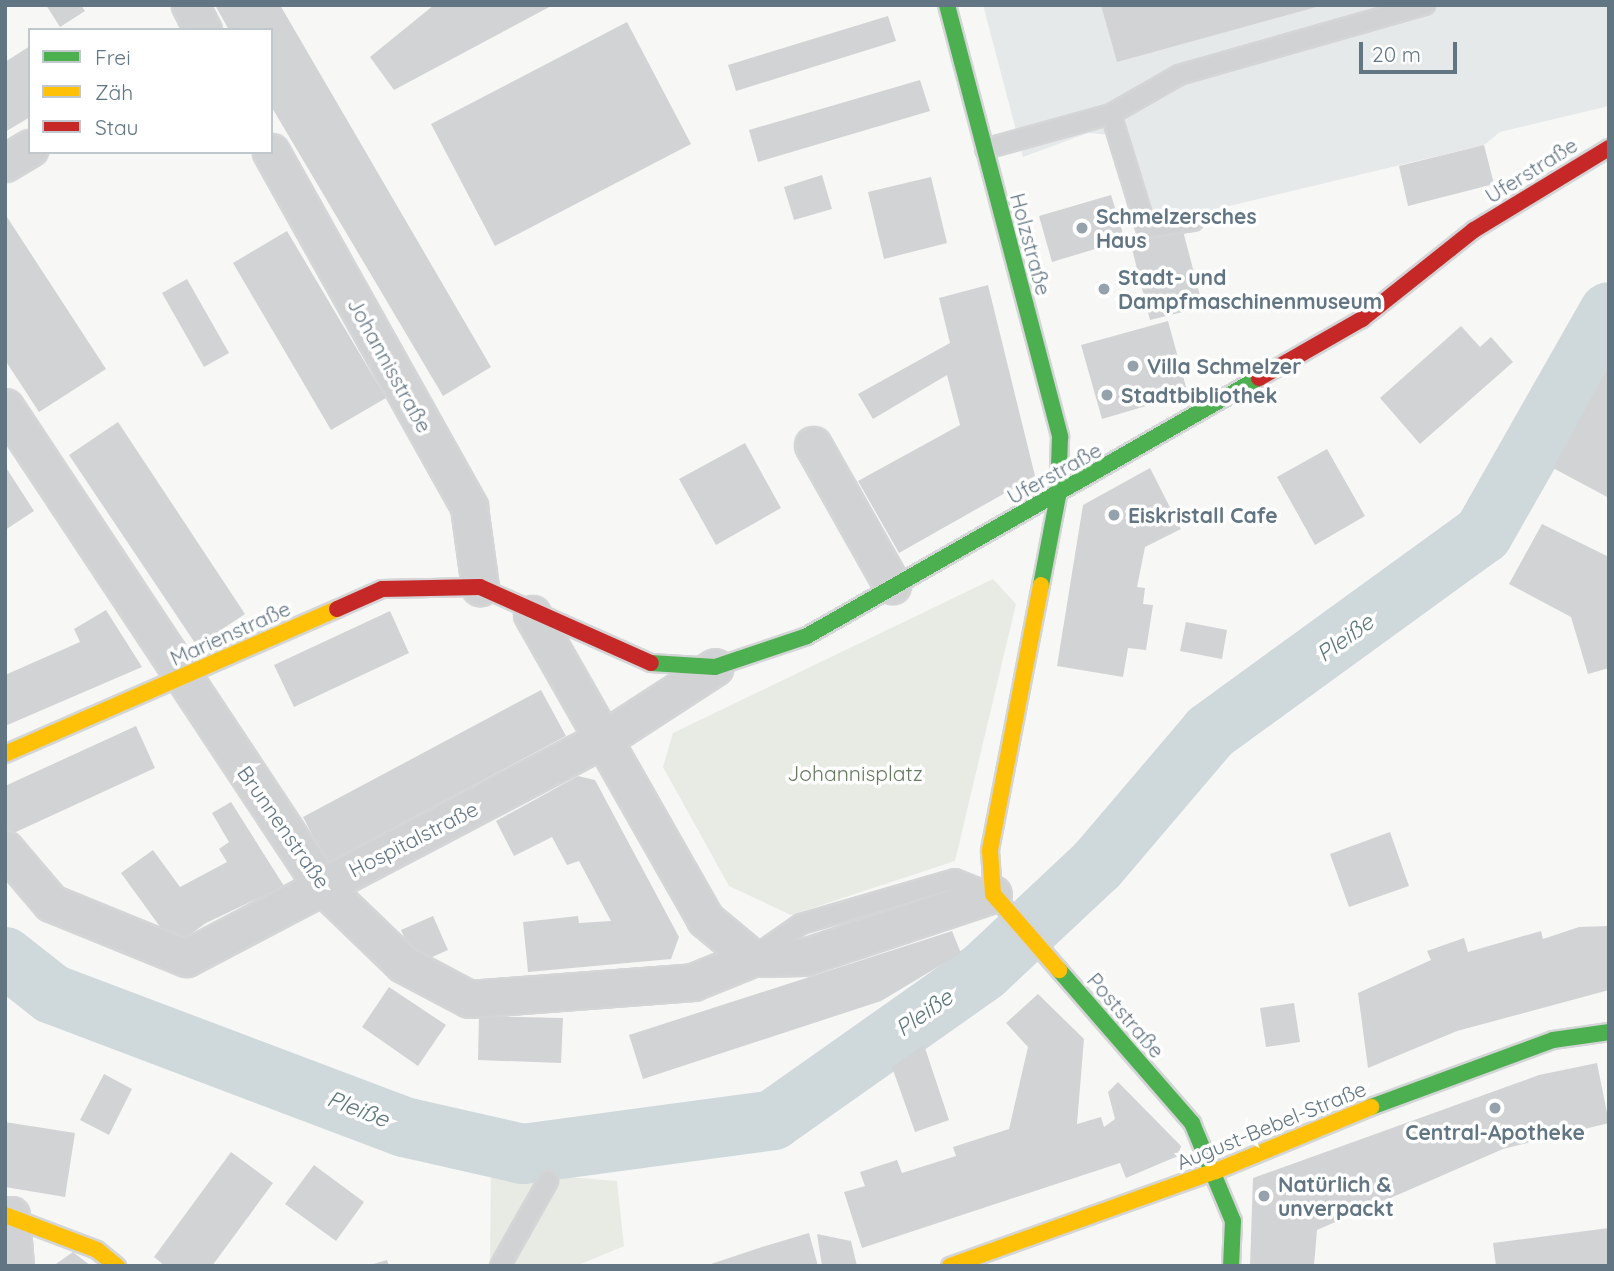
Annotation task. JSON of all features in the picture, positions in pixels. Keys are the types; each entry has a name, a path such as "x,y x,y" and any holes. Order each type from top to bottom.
{"street":[{"path":"190,5 202,28"},
{"name":"Holzstraße","path":"947,5 1060,437 1058,496"},
{"name":"Uferstraße","path":"480,587 621,656 668,668 715,667 807,636 892,585 1058,496 1362,319 1474,230 1609,148"},
{"path":"5,163 28,149"},
{"name":"Johannisstraße","path":"272,154 470,507 480,587"},
{"name":"Brunnenstraße","path":"5,407 181,678 322,886 403,964 469,999 693,982 752,958"},
{"path":"813,444 892,585"},
{"path":"532,614 705,919 752,958 804,957 999,902 990,851 1058,496"},
{"name":"Marienstraße","path":"5,754 382,589 480,587"},
{"name":"Hospitalstraße","path":"5,849 51,903 186,958 604,739 715,667"},
{"name":"Poststraße","path":"999,902 1192,1123 1216,1171 1233,1221 1231,1266"},
{"name":"August-Bebel-Straße","path":"950,1266 1216,1171 1430,1083 1553,1040 1609,1032"},
{"path":"15,1266 8,1215 97,1250 117,1266"}],"lane":[{"path":"985,149 1111,114 1179,75 1425,5"},
{"path":"1111,114 1146,228 1194,221"},
{"path":"500,1266 548,1181"}],"shaded area":[{"path":"983,5 1609,5 1609,106 1500,132 1484,145 1150,225 1125,136 1088,133 1023,157"}],"green space":[{"name":"Johannisplatz","path":"993,579 1016,604 955,861 791,915 729,886 663,767 673,733"},
{"path":"491,1171 617,1181 624,1246 576,1266 490,1266"}],"building":[{"path":"46,5 81,5 85,11 60,27"},
{"path":"215,5 280,5 491,367 443,396 273,109 273,28 228,28"},
{"path":"434,5 553,5 394,90 370,57"},
{"path":"1101,5 1320,5 1320,6 1117,62"},
{"path":"888,16 896,41 736,91 728,65"},
{"path":"627,22 691,144 495,246 431,124"},
{"path":"28,47 28,118 5,132 5,62"},
{"path":"920,80 930,111 758,162 749,130"},
{"path":"1484,145 1494,184 1408,206 1399,166"},
{"path":"822,175 832,209 794,220 784,187"},
{"path":"931,177 947,243 884,259 868,192"},
{"name":"Schmelzersches Haus","path":"1111,195 1125,240 1052,262 1039,216"},
{"path":"5,214 106,369 39,412 5,360"},
{"path":"1182,227 1203,307 1150,320 1130,241"},
{"path":"287,231 386,398 331,430 233,263"},
{"path":"187,279 229,353 204,367 162,293"},
{"path":"988,285 1035,476 899,553 858,481 960,425 947,375 873,419 858,394 950,343 939,298"},
{"name":"Villa Schmelzer","path":"1168,321 1186,387 1168,391 1170,399 1102,419 1081,345"},
{"path":"1461,326 1480,347 1491,337 1513,362 1420,444 1380,398"},
{"path":"1609,366 1609,498 1553,468"},
{"path":"118,422 245,614 197,646 69,455"},
{"path":"745,443 781,508 716,545 679,479"},
{"path":"1327,449 1365,516 1315,545 1277,477"},
{"path":"5,466 34,511 5,530"},
{"path":"1150,468 1181,529 1145,547 1137,587 1145,588 1143,604 1153,605 1146,650 1128,648 1123,677 1057,666 1083,505"},
{"path":"1542,524 1609,557 1609,668 1588,674 1571,617 1509,584"},
{"path":"106,610 142,667 5,726 5,675 80,642 74,629"},
{"path":"390,611 409,653 294,707 274,665"},
{"path":"1186,622 1227,630 1222,659 1180,651"},
{"path":"541,690 566,736 327,863 303,817"},
{"path":"136,726 155,768 5,837 5,786"},
{"path":"578,776 595,780 679,937 671,959 528,972 523,922 578,916 579,923 611,921 579,861 567,865 552,837 514,856 496,821"},
{"path":"231,802 284,886 206,923 174,946 121,873 153,850 180,887 227,862 219,849 229,842 212,813"},
{"path":"1390,832 1409,886 1349,907 1330,854"},
{"path":"433,916 448,950 416,964 401,930"},
{"path":"1609,926 1609,990 1457,1031 1368,1068 1358,993 1431,960 1427,951 1464,938 1468,952 1541,931 1543,939 1579,927"},
{"path":"952,931 961,953 881,1001 643,1079 629,1035"},
{"path":"389,987 446,1025 418,1066 362,1027"},
{"path":"1038,994 1084,1039 1077,1124 1101,1117 1104,1127 1115,1119 1108,1092 1118,1082 1181,1146 1178,1156 1126,1178 1120,1163 862,1248 844,1192 865,1186 860,1172 897,1160 902,1173 956,1156 953,1147 1009,1129 1028,1047 1006,1023"},
{"path":"1294,1003 1300,1042 1266,1047 1260,1008"},
{"path":"479,1016 563,1018 561,1063 478,1060"},
{"path":"924,1045 949,1120 915,1132 892,1067"},
{"path":"1597,1063 1609,1123 1503,1149 1317,1230 1314,1266 1250,1266 1253,1178 1539,1075"},
{"path":"104,1074 132,1089 109,1135 80,1120"},
{"path":"5,1122 75,1133 65,1197 5,1187"},
{"path":"231,1152 273,1183 212,1266 165,1266 154,1257"},
{"path":"314,1165 364,1202 336,1241 285,1204"},
{"path":"1609,1228 1609,1266 1496,1266 1493,1243"},
{"path":"809,1233 818,1266 705,1266 762,1247"},
{"path":"817,1234 851,1241 857,1266 822,1266"},
{"path":"73,1252 91,1266 53,1266"},
{"path":"387,1260 389,1266 370,1266 370,1265"}],"waterway":[{"name":"Pleiße","path":"5,957 52,994 404,1127 523,1154 773,1120 984,971 1097,865 1210,732 1483,534 1609,312"}],"traffic: fast":[{"path":"947,5 1060,437 1058,496 1041,585"},
{"path":"651,663 715,667 807,636 1259,378"},
{"path":"1059,970 1192,1123 1233,1221 1231,1266"},
{"path":"1371,1107 1553,1040 1609,1032"}],"traffic: slow":[{"path":"1041,585 990,851 993,894 1059,970"},
{"path":"5,754 337,609"},
{"path":"950,1266 1216,1171 1371,1107"},
{"path":"5,1215 97,1250 117,1266"}],"traffic: jam":[{"path":"1259,378 1362,319 1474,230 1609,148"},
{"path":"337,609 382,589 480,587 651,663"}],"place":[{"name":"Schmelzersches Haus","path":"1082,228"},
{"name":"Stadt- und Dampfmaschinenmuseum","path":"1104,289"},
{"name":"Villa Schmelzer","path":"1133,366"},
{"name":"Stadtbibliothek","path":"1107,395"},
{"name":"Eiskristall Cafe","path":"1114,515"},
{"name":"Central-Apotheke","path":"1495,1108"},
{"name":"Natürlich & unverpackt","path":"1264,1196"}]}
